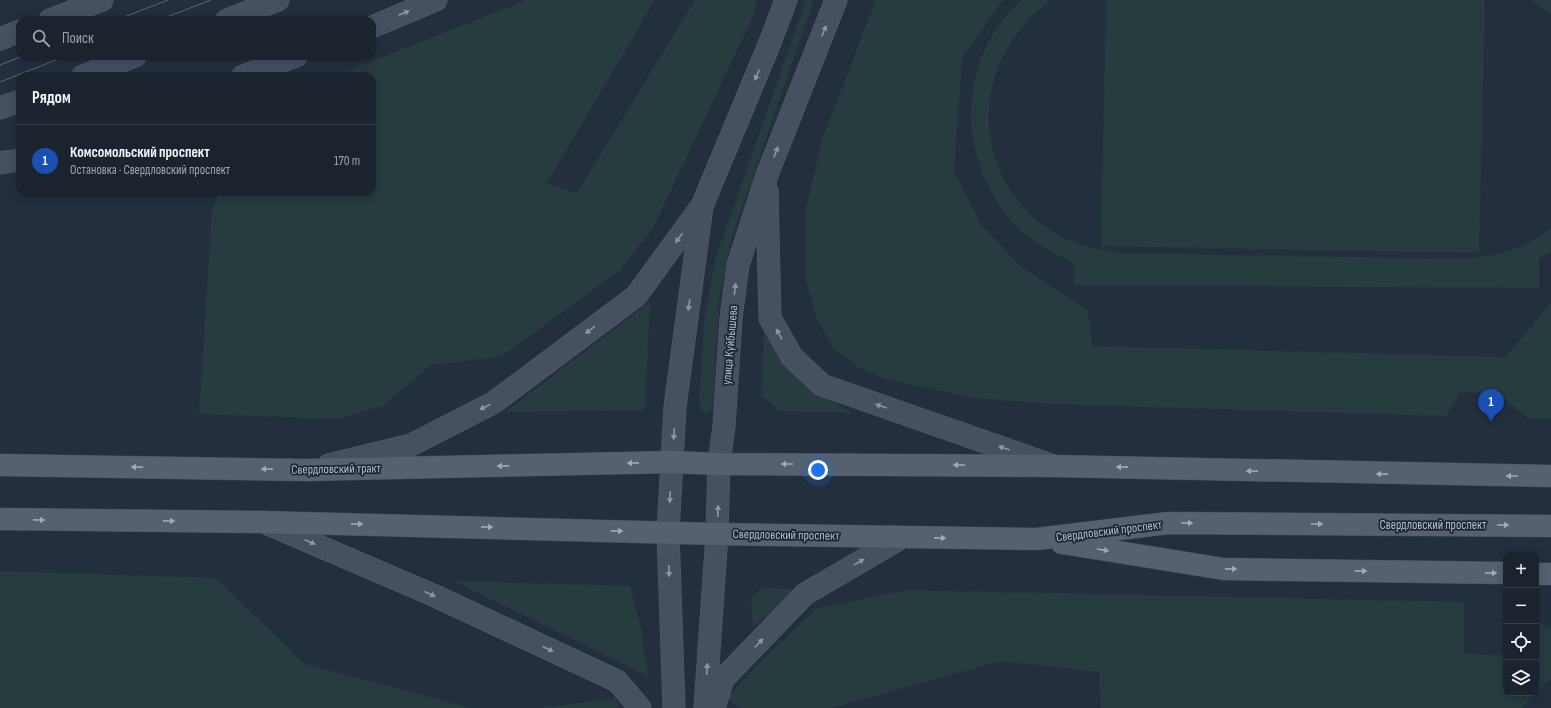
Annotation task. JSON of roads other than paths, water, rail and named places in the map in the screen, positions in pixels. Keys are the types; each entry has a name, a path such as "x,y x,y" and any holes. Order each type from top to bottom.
{"main road":[{"path":"60,16 102,0"},
{"path":"238,16 278,0"},
{"path":"376,25 436,0"},
{"path":"769,45 774,0"},
{"path":"306,470 411,445 493,403 636,296 702,206 769,45 786,0"},
{"name":"улица Куйбышева","path":"705,708 717,534 719,464 724,426 731,318 738,265 767,176 836,0"},
{"path":"0,39 16,33"},
{"path":"93,72 125,60"},
{"path":"254,72 285,60"},
{"path":"0,108 16,102"},
{"path":"0,163 16,161"},
{"path":"767,176 770,318 792,357 822,385 1054,466"},
{"path":"674,708 668,532 675,407 702,206"},
{"path":"672,462 719,464 1054,466 1551,476"},
{"name":"Свердловский тракт","path":"0,465 306,470 672,462"},
{"path":"0,519 262,522 668,532"},
{"path":"262,522 433,595 617,681 640,708"},
{"name":"Свердловский проспект","path":"668,532 901,538 1037,539 1168,523 1551,526"},
{"path":"714,708 723,679 805,594 901,538"},
{"path":"1037,539 1224,569 1503,573"},
{"path":"1539,574 1551,574"}],"tram line":[{"path":"126,16 168,0"},
{"path":"169,16 211,0"},
{"path":"0,65 16,59"},
{"path":"25,72 56,60"},
{"path":"0,82 16,76"}],"place":[{"name":"Комсомольский проспект","path":"1491,422"}]}
